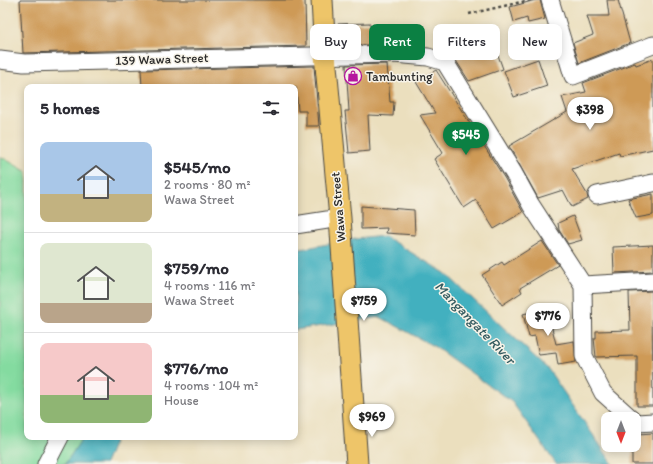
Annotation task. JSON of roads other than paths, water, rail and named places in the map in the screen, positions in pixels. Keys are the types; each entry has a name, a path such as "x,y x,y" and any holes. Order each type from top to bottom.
{"main road":[{"name":"Wawa Street","path":"322,0 323,24"},
{"name":"Wawa Street","path":"325,60 341,225 357,464"}],"street":[{"path":"550,0 573,76 653,45"},
{"name":"139 Wawa Street","path":"361,54 394,54 428,57 445,62 532,205 583,285"},
{"name":"139 Wawa Street","path":"0,60 24,63 310,55"},
{"path":"597,195 653,183"},
{"path":"298,225 341,225"},
{"path":"624,412 603,393 584,356 583,285 653,281"},
{"path":"641,423 653,422"},
{"path":"46,464 58,440"}],"water":[{"name":"Mangangate River","path":"384,236 445,273 548,369 601,446 601,452 605,452 613,464 556,464 512,402 435,347 380,317 298,330 298,249 356,239"},
{"path":"81,440 115,440 105,464 65,464"}],"place":[{"name":"Tambunting","path":"353,76"}]}
